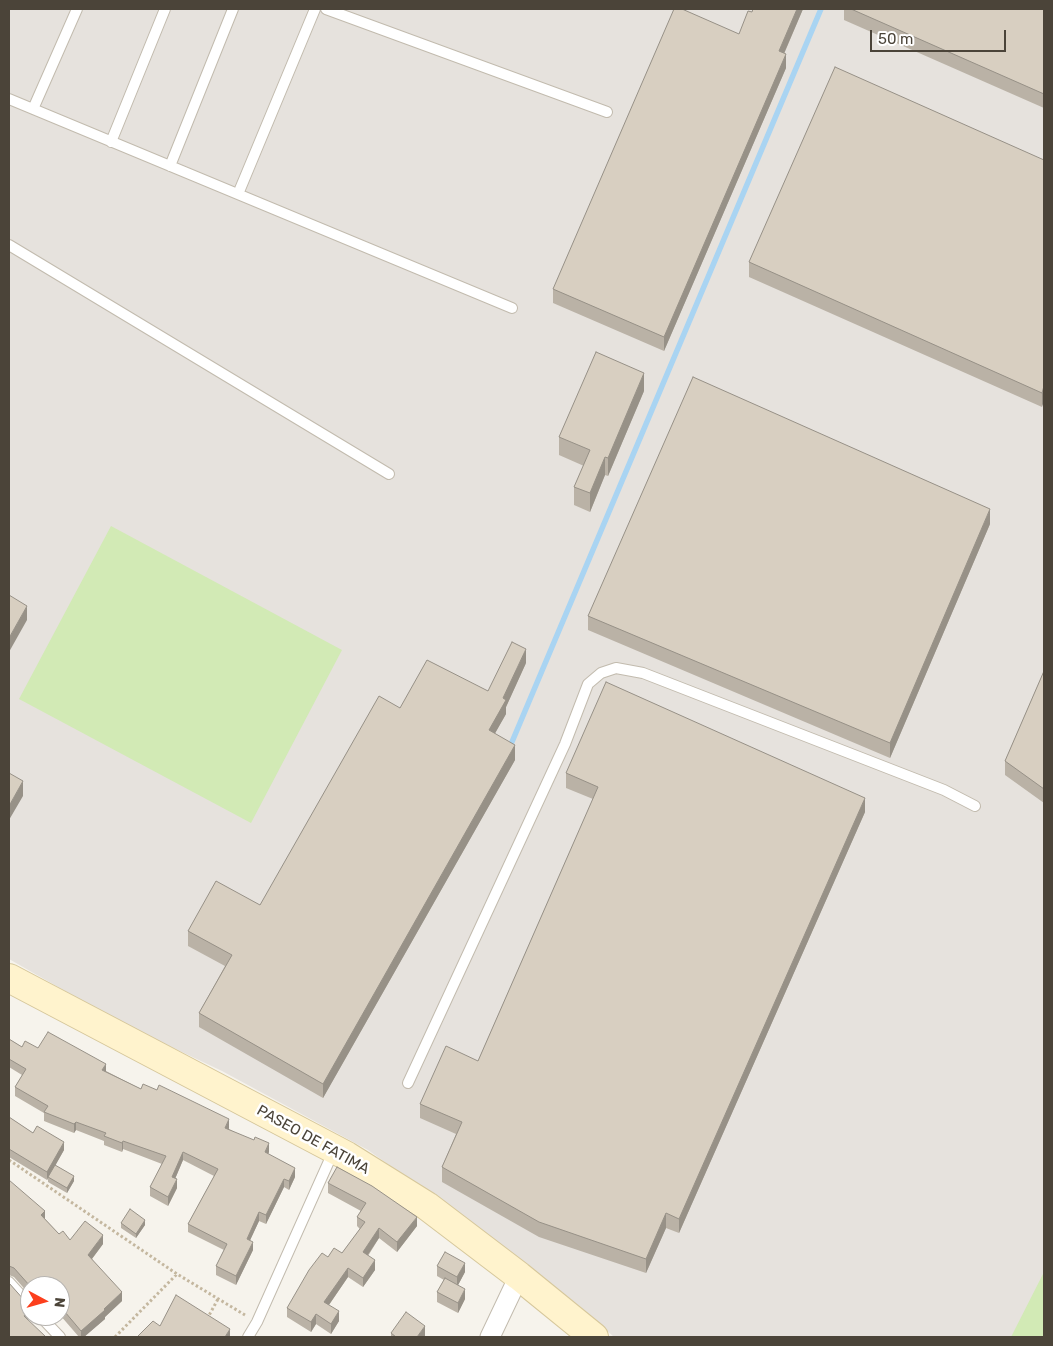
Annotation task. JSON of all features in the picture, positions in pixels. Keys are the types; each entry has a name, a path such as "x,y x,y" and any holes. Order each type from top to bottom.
{"street":[{"name":"PASEO DE FATIMA","path":"9,978 334,1149 427,1206 519,1276 594,1337"},
{"path":"490,1337 519,1276"}],"lane":[{"path":"33,109 77,9"},
{"path":"111,142 165,9"},
{"path":"170,166 232,9"},
{"path":"238,194 315,9"},
{"path":"326,9 607,112"},
{"path":"9,99 512,308"},
{"path":"9,245 388,474"},
{"path":"408,1083 565,744 588,684 601,673 616,668 643,673 944,790 975,806"},
{"path":"248,1337 257,1322 334,1149"},
{"path":"9,1282 20,1294"},
{"path":"50,1326 60,1337"}],"path":[{"path":"9,1160 176,1274 257,1322"},
{"path":"115,1337 176,1274"},
{"path":"206,1322 218,1299"}],"shaded area":[{"path":"9,9 1044,9 1044,1337 614,1337 582,1308 508,1250 368,1150 222,1071 123,1024 9,959"}],"green space":[{"path":"111,526 342,650 251,823 19,699"},
{"path":"1044,1272 1044,1337 1011,1337"}],"building":[{"path":"674,9 682,9 739,34 748,11 752,12 753,9 797,9 779,51 786,54 664,337 553,289"},
{"path":"851,9 1044,9 1044,94"},
{"path":"835,67 1044,160 1044,386 1042,393 749,262"},
{"path":"596,352 644,373 608,458 605,457 590,493 574,487 590,450 559,437"},
{"path":"693,377 990,509 890,743 588,616"},
{"path":"9,595 27,606 9,638"},
{"path":"512,642 526,649 503,698 506,700 489,730 515,745 323,1084 199,1013 232,955 188,931 216,881 260,905 379,696 400,708 427,660 488,691"},
{"path":"1044,671 1044,789 1005,761"},
{"path":"606,682 865,798 679,1219 666,1213 646,1259 539,1222 442,1167 462,1122 420,1104 446,1046 478,1061 598,787 566,773"},
{"path":"9,773 23,781 9,806"},
{"path":"48,1032 106,1064 102,1070 141,1089 143,1084 157,1090 159,1085 229,1119 225,1128 254,1140 255,1137 269,1143 265,1152 295,1168 289,1181 284,1179 266,1215 259,1212 247,1239 253,1242 236,1276 216,1266 227,1244 188,1224 218,1169 183,1152 172,1177 177,1179 168,1197 150,1187 166,1156 123,1141 122,1143 104,1136 106,1133 76,1122 74,1124 44,1112 48,1106 15,1087 26,1069 9,1059 9,1039 22,1047 25,1041 38,1048"},
{"path":"9,1117 33,1133 37,1126 64,1142 47,1172 9,1149"},
{"path":"55,1165 74,1176 67,1188 48,1177"},
{"path":"337,1167 372,1186 417,1217 397,1242 379,1228 363,1252 375,1260 363,1278 348,1268 324,1302 339,1311 331,1324 316,1314 311,1322 287,1308 309,1270 322,1253 328,1257 334,1248 342,1253 365,1222 357,1217 366,1203 328,1183"},
{"path":"9,1180 45,1211 41,1215 59,1234 63,1231 70,1240 85,1221 103,1235 88,1255 122,1292 81,1331 70,1318 70,1276 21,1276 14,1268 9,1266"},
{"path":"130,1209 145,1220 136,1234 121,1223"},
{"path":"445,1252 465,1263 457,1277 437,1266"},
{"path":"445,1278 465,1289 458,1303 437,1292"},
{"path":"9,1283 20,1295 20,1326 34,1326 46,1337 9,1337"},
{"path":"176,1295 230,1329 225,1337 137,1337 153,1321 160,1326"},
{"path":"406,1312 425,1326 417,1337 396,1337 391,1333"}],"waterway":[{"path":"509,749 821,9"}]}
